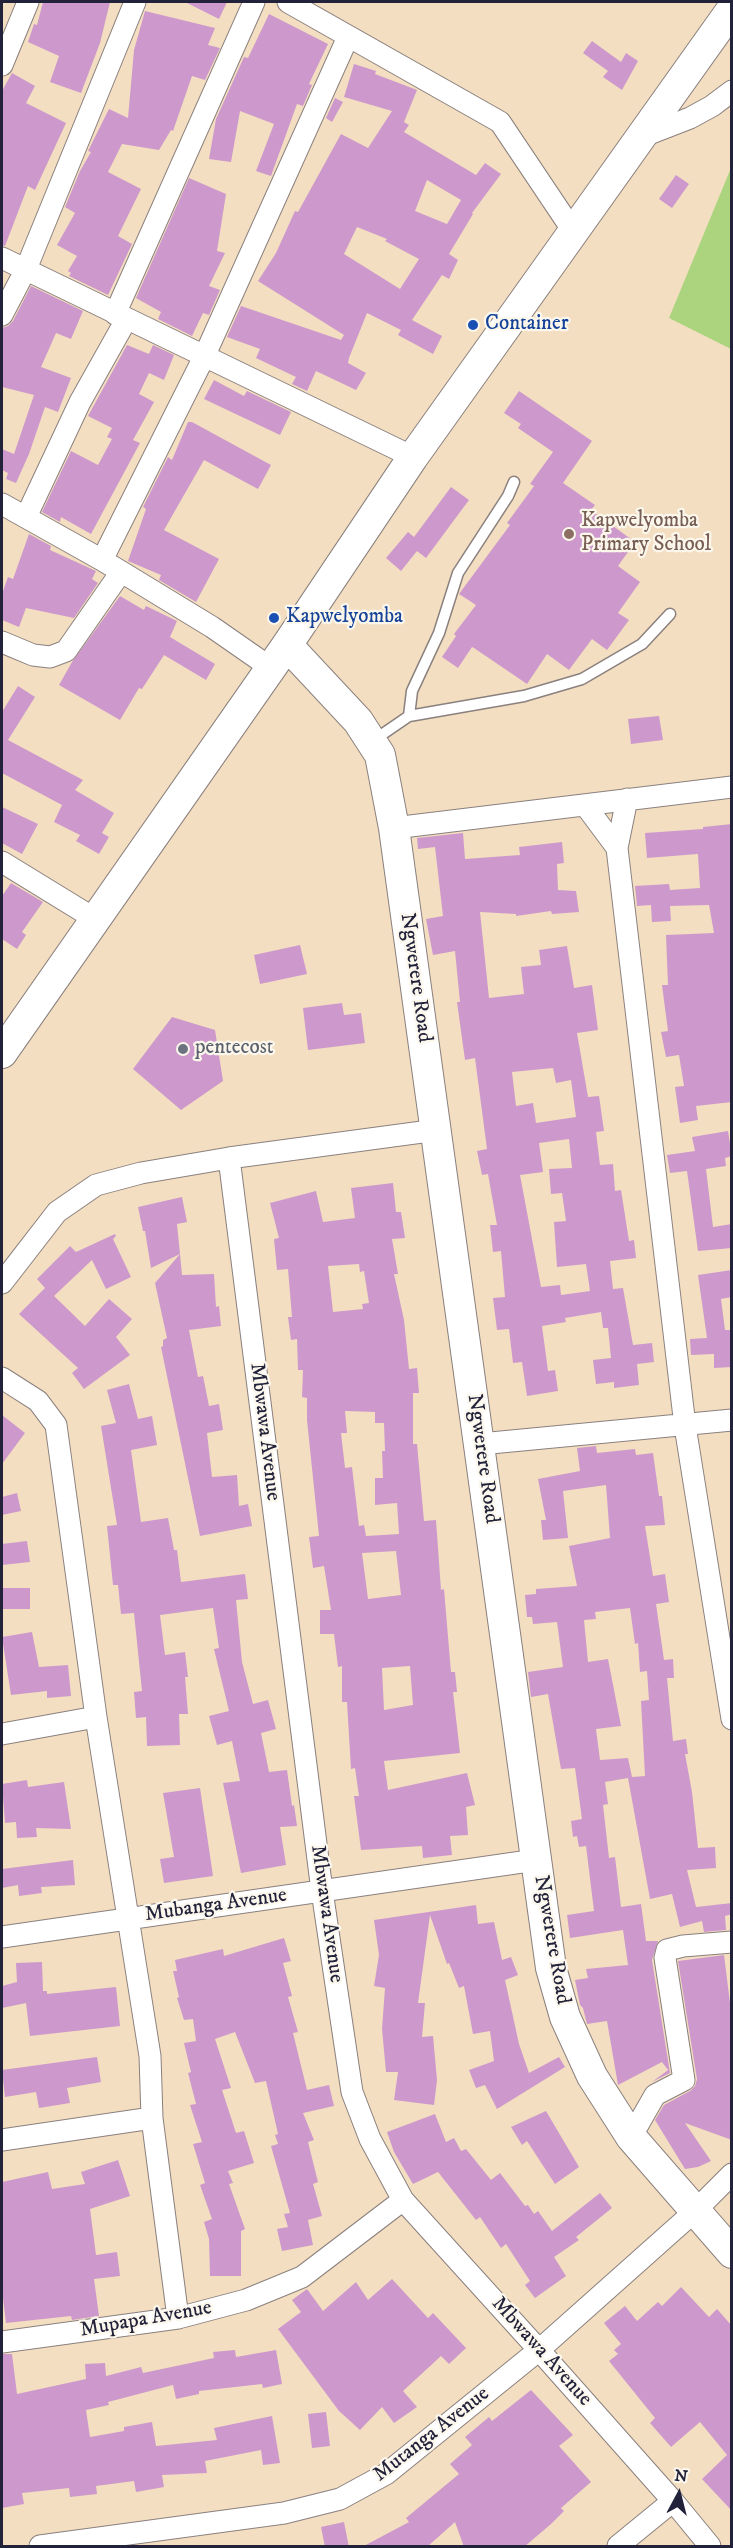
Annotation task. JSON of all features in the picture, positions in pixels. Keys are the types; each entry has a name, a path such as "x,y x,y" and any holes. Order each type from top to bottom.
{"street":[{"path":"2,65 28,2"},
{"path":"2,315 26,269 135,2"},
{"path":"26,517 120,317 254,2"},
{"path":"288,2 500,122 573,231"},
{"path":"2,1053 279,656 413,457 732,9"},
{"path":"102,560 204,357 348,37"},
{"path":"640,137 690,118 712,106 732,91"},
{"path":"2,258 413,457"},
{"path":"2,504 102,560 212,627 279,656"},
{"path":"2,642 33,655 50,657 66,651 121,572"},
{"name":"Ngwerere Road","path":"279,656 357,720 380,755 394,828 437,1130 536,1860 552,1968 565,2017 592,2076 630,2137 732,2253"},
{"path":"394,828 732,787"},
{"path":"627,799 617,848 685,1426 732,1719"},
{"path":"585,805 617,848"},
{"path":"2,862 95,919"},
{"path":"2,1283 57,1212 96,1185 141,1173 229,1158 437,1130"},
{"name":"Mbwawa Avenue","path":"229,1158 322,1891 352,2092 370,2139 403,2200 540,2349 673,2501 710,2547"},
{"path":"2,1378 38,1401 56,1425 96,1717 150,2056 152,2118 178,2318"},
{"path":"480,1444 732,1420"},
{"path":"2,1734 96,1717"},
{"name":"Mubanga Avenue","path":"2,1937 536,1860"},
{"path":"630,2137 655,2095 684,2080 665,1958 667,1950 683,1946 732,1942"},
{"path":"2,2140 152,2118"},
{"name":"Mutanga Avenue","path":"40,2547 284,2513 340,2499 386,2474 540,2349 694,2212 732,2174"},
{"name":"Mupapa Avenue","path":"2,2342 178,2318 246,2300 302,2277 403,2200"},
{"path":"618,2547 673,2501"}],"lane":[{"path":"409,716 412,691 439,633 458,573 508,496 514,482"},
{"path":"371,742 409,716 524,696 582,679 642,644 670,614"}],"green space":[{"path":"731,168 731,349 669,318"}],"building":[{"path":"43,2 110,2 100,43 81,93 50,82 59,56 28,42 34,24 37,25"},
{"path":"185,2 227,2 219,19"},
{"path":"145,11 215,28 208,45 220,48 205,80 192,76 173,131 171,130 159,150 122,144 108,172 141,189 118,236 132,244 108,295 69,276 71,273 68,271 77,256 57,245 75,213 65,207 80,171 91,152 88,151 109,109 128,118 134,50"},
{"path":"269,14 328,44 309,84 312,85 303,106 297,104 271,176 256,171 274,124 240,111 231,162 209,159 216,119 244,57 248,58"},
{"path":"592,41 621,62 626,53 638,61 622,90 603,77 608,71 583,53"},
{"path":"354,64 376,71 375,74 417,90 404,122 409,125 404,132 476,175 485,163 501,174 472,213 449,254 458,260 449,279 442,275 412,320 442,336 433,354 398,335 401,330 367,313 348,363 366,373 356,390 316,371 307,391 292,384 296,377 256,358 260,349 227,337 241,306 341,340 344,335 258,281 276,253 295,211 298,212 341,134 368,148 392,111 344,97","holes":["427,180 461,200 447,224 415,211","357,227 387,239 385,241 419,259 400,289 344,254"]},
{"path":"12,73 35,86 26,103 66,123 35,190 28,186 5,246 2,245 2,91"},
{"path":"335,98 343,102 332,122 326,118"},
{"path":"676,175 689,184 672,208 659,199"},
{"path":"189,178 226,194 217,251 225,253 209,286 220,290 209,315 203,313 192,336 158,319 161,312 136,298"},
{"path":"31,286 83,311 71,339 56,333 41,367 71,378 58,412 45,407 29,454 16,483 6,479 8,473 2,470 2,449 14,454 34,395 2,387 2,328 13,321"},
{"path":"127,345 149,354 153,345 174,355 164,380 149,373 139,394 154,402 133,440 140,443 91,534 61,517 60,522 42,512 71,451 98,465 112,439 107,437 112,428 88,416"},
{"path":"214,380 244,396 247,391 291,412 280,435 204,399"},
{"path":"519,391 592,441 563,483 595,505 591,510 635,542 618,566 640,582 618,613 629,620 607,650 592,639 569,670 547,654 527,684 472,647 458,668 442,657 456,636 454,634 476,605 459,594 510,525 507,523 534,486 530,484 553,452 518,428 521,424 504,413"},
{"path":"188,422 192,422 271,465 258,489 204,460 164,530 219,559 196,602 159,580 161,575 128,561 146,509 143,507 168,457 172,460"},
{"path":"451,487 469,500 426,558 417,551 401,571 386,558 408,532 414,537"},
{"path":"29,534 51,546 50,550 96,571 92,579 98,583 74,618 26,608 19,627 2,620 2,594 8,577 13,579"},
{"path":"120,596 144,610 146,606 177,621 170,637 215,664 206,680 164,655 142,689 139,688 120,720 59,685 72,662"},
{"path":"18,686 35,697 8,740 83,780 75,790 114,813 102,833 109,837 99,854 76,841 80,835 54,822 62,805 2,773 2,712"},
{"path":"659,716 663,740 631,744 628,719"},
{"path":"2,807 38,824 22,854 2,843"},
{"path":"732,824 732,1102 696,1106 698,1120 680,1123 675,1087 684,1086 679,1055 666,1057 661,1032 668,1031 662,985 668,985 666,935 714,933 709,905 670,906 671,921 652,922 651,905 637,906 635,886 669,884 670,890 700,888 698,854 647,858 645,833 703,829 703,827"},
{"path":"463,833 465,859 520,855 519,847 562,842 564,863 557,864 558,890 576,891 579,912 552,914 551,911 516,916 516,914 480,912 489,998 524,994 521,967 541,965 539,950 567,946 574,988 592,985 598,1030 577,1033 588,1097 599,1096 604,1131 596,1132 600,1165 613,1164 615,1191 621,1190 629,1241 634,1240 636,1258 610,1261 613,1289 623,1288 633,1345 652,1343 654,1362 637,1364 639,1385 614,1388 614,1382 596,1384 593,1360 611,1358 608,1328 603,1328 601,1312 565,1318 566,1322 542,1326 548,1371 555,1370 558,1391 527,1396 522,1362 513,1363 509,1329 497,1330 493,1298 505,1297 501,1251 493,1252 490,1225 497,1225 488,1174 482,1175 477,1151 487,1149 475,1058 465,1060 457,1002 460,1002 455,951 433,955 426,919 443,916 435,847 418,849 417,838","holes":["553,1068 556,1083 571,1080 576,1117 536,1123 533,1103 516,1106 512,1072","569,1139 572,1168 549,1169 551,1194 562,1193 566,1221 554,1222 557,1267 586,1264 590,1291 561,1295 560,1285 541,1287 520,1175 543,1172 539,1143"]},
{"path":"11,883 43,902 22,932 26,935 17,949 2,939 2,896"},
{"path":"300,945 307,974 260,984 254,955"},
{"path":"342,1003 344,1015 361,1013 365,1043 308,1050 303,1008"},
{"name":"pentecost","path":"172,1017 215,1030 223,1081 181,1110 133,1069"},
{"path":"728,1131 732,1156 725,1158 726,1166 706,1169 713,1227 732,1224 732,1248 698,1251 687,1171 670,1173 667,1155 695,1151 692,1137"},
{"path":"393,1183 396,1212 401,1212 405,1238 392,1239 398,1274 394,1274 404,1320 409,1369 417,1368 419,1393 413,1393 413,1444 417,1444 424,1521 436,1520 441,1590 444,1589 451,1672 455,1672 457,1692 453,1692 460,1753 384,1761 388,1790 467,1773 475,1805 466,1807 468,1835 450,1836 452,1855 423,1858 422,1846 361,1850 354,1796 359,1796 355,1768 351,1769 347,1702 342,1702 342,1666 338,1667 334,1634 320,1634 320,1610 331,1610 324,1566 313,1568 309,1537 319,1536 307,1420 307,1398 302,1397 303,1370 298,1370 297,1339 291,1340 288,1317 292,1317 288,1269 277,1270 274,1239 279,1238 270,1203 316,1191 323,1222 355,1218 351,1188","holes":["359,1264 360,1272 364,1271 369,1303 362,1304 363,1309 333,1312 328,1266","345,1411 375,1412 375,1423 384,1423 383,1478 375,1478 375,1505 397,1503 399,1534 366,1536 364,1525 359,1526 352,1467 345,1468 341,1433 347,1433","396,1551 401,1595 368,1599 362,1553","410,1666 413,1705 384,1710 382,1668"]},
{"path":"182,1197 187,1222 177,1224 180,1254 151,1268 145,1231 143,1231 138,1207"},
{"path":"115,1234 113,1239 131,1277 106,1289 92,1260 54,1296 85,1326 109,1299 132,1319 116,1337 130,1355 84,1389 72,1373 78,1368 19,1314 45,1288 37,1279 70,1246 76,1252"},
{"path":"180,1254 182,1275 214,1274 216,1307 219,1306 221,1326 189,1330 198,1377 203,1376 209,1406 219,1404 223,1430 207,1433 212,1477 237,1475 239,1506 248,1504 252,1526 200,1536 161,1347 163,1340 167,1338 155,1283"},
{"path":"732,1270 732,1297 721,1299 725,1330 732,1330 732,1367 714,1368 714,1354 691,1355 690,1339 707,1338 698,1275"},
{"path":"129,1384 138,1419 152,1416 157,1445 131,1450 141,1522 168,1518 174,1550 177,1550 181,1582 245,1574 248,1599 236,1600 242,1662 253,1704 268,1700 276,1729 261,1733 269,1772 287,1770 297,1826 280,1827 286,1865 241,1873 223,1783 240,1781 232,1741 217,1745 209,1716 229,1711 214,1649 219,1648 213,1608 160,1615 165,1655 185,1652 188,1714 179,1714 180,1745 147,1746 146,1717 136,1718 134,1692 142,1691 134,1613 121,1614 118,1585 113,1585 107,1526 117,1525 101,1426 116,1423 107,1390"},
{"path":"2,1415 25,1433 2,1464"},
{"path":"596,1446 597,1453 635,1449 636,1455 653,1453 659,1496 662,1496 665,1525 645,1526 653,1576 665,1574 669,1602 656,1604 664,1660 673,1659 674,1678 667,1678 673,1741 686,1739 688,1754 685,1754 698,1848 715,1847 716,1868 687,1870 696,1907 732,1903 732,1914 725,1916 726,1930 704,1932 702,1921 680,1927 672,1894 650,1899 628,1778 605,1782 608,1804 603,1805 609,1858 615,1857 621,1907 641,1904 646,1941 658,1941 652,1960 670,2073 652,2082 668,2070 662,2062 618,2085 607,2021 587,2024 580,2005 575,1980 588,1978 586,1969 628,1965 623,1930 570,1938 567,1915 594,1911 586,1846 579,1847 577,1836 573,1837 571,1821 582,1819 575,1768 561,1769 548,1694 531,1697 528,1672 563,1667 557,1622 533,1624 532,1617 527,1617 525,1595 536,1594 536,1589 577,1586 569,1546 610,1538 606,1485 563,1491 568,1538 543,1540 541,1520 546,1520 538,1479 580,1471 577,1448","holes":["630,1608 635,1644 638,1643 640,1672 647,1671 649,1700 641,1701 645,1776 632,1777 628,1758 600,1760 596,1729 621,1726 608,1659 588,1662 584,1620 596,1619 595,1612"]},
{"path":"17,1493 21,1511 2,1515 2,1497"},
{"path":"27,1541 30,1562 2,1565 2,1544"},
{"path":"2,1588 30,1588 30,1609 2,1609"},
{"path":"32,1632 39,1667 68,1665 71,1696 47,1698 47,1691 11,1695 2,1637"},
{"path":"27,1780 28,1787 64,1782 71,1829 36,1828 37,1837 17,1838 16,1822 5,1823 2,1784"},
{"path":"200,1788 213,1876 164,1883 160,1859 174,1857 163,1793"},
{"path":"73,1860 75,1885 41,1887 42,1893 19,1896 18,1885 2,1888 2,1869"},
{"path":"476,1905 478,1924 494,1922 502,1960 511,1957 518,1975 505,1980 519,2044 529,2073 559,2057 565,2067 497,2109 485,2085 476,2088 469,2070 494,2061 490,2031 473,2034 464,1986 459,1988 449,1963 447,1964 430,1915 418,2003 425,2003 422,2037 433,2036 437,2080 434,2105 394,2100 398,2072 386,2072 382,2029 385,1988 374,1986 379,1955 374,1920"},
{"path":"284,1938 291,1961 283,1963 292,1996 288,1997 298,2032 293,2033 307,2090 329,2085 334,2106 303,2113 314,2140 308,2142 318,2182 313,2184 322,2216 308,2220 313,2245 282,2251 277,2229 288,2227 284,2214 290,2213 271,2146 278,2144 275,2135 278,2134 266,2081 255,2083 235,2032 215,2039 231,2088 222,2090 236,2133 244,2131 254,2163 228,2171 233,2183 229,2184 245,2229 241,2231 241,2276 210,2276 209,2239 204,2222 212,2219 200,2185 205,2183 193,2144 202,2142 190,2105 196,2104 188,2073 191,2072 184,2043 196,2041 193,2019 184,2020 177,1998 179,1997 173,1971 177,1971 175,1960 223,1949 224,1956"},
{"path":"724,1955 732,2019 732,2140 685,2123 711,2161 698,2167 685,2169 655,2120 664,2105 690,2091 697,2079 678,1961"},
{"path":"42,1962 43,1991 47,1991 47,1994 116,1987 120,2026 30,2036 26,2003 2,2008 2,1986 17,1982 16,1963"},
{"path":"97,2057 101,2082 67,2088 70,2103 39,2108 36,2092 5,2097 2,2070"},
{"path":"546,2111 579,2167 555,2184 527,2141 522,2145 511,2127"},
{"path":"435,2114 446,2142 454,2138 461,2151 466,2149 491,2180 500,2173 525,2206 528,2205 534,2214 538,2211 552,2231 600,2193 612,2208 576,2237 579,2240 554,2257 566,2276 535,2298 525,2285 530,2281 506,2244 501,2248 480,2217 476,2220 438,2172 413,2184 394,2152 387,2132"},
{"path":"118,2160 130,2196 90,2209 96,2255 117,2252 120,2276 94,2279 99,2316 72,2320 71,2316 6,2323 2,2290 2,2182 48,2172 52,2189 85,2184 81,2172"},
{"path":"392,2279 428,2318 433,2313 466,2348 449,2364 441,2356 403,2391 417,2407 394,2423 382,2407 360,2430 339,2411 278,2329 301,2312 292,2300 307,2289 323,2311 356,2282 368,2300"},
{"path":"681,2287 709,2317 717,2309 732,2326 732,2511 702,2479 727,2455 700,2422 671,2447 650,2423 655,2418 609,2361 618,2354 614,2350 621,2344 604,2323 625,2306 637,2321 658,2302 662,2306"},
{"path":"235,2350 236,2357 276,2350 282,2384 263,2388 262,2384 199,2391 199,2394 176,2399 173,2385 108,2402 109,2405 86,2410 90,2437 124,2431 124,2427 152,2422 156,2446 217,2440 214,2428 272,2416 280,2463 263,2465 261,2450 205,2461 207,2473 162,2475 164,2487 136,2492 134,2481 96,2486 97,2494 70,2497 69,2488 22,2493 24,2504 2,2508 2,2354 12,2354 17,2394 86,2379 85,2364 105,2363 106,2376 141,2367 143,2373 214,2358 213,2352"},
{"path":"531,2390 573,2435 559,2446 591,2482 561,2508 564,2511 551,2524 524,2547 464,2547 455,2522 427,2547 362,2547 409,2522 406,2518 459,2474 450,2464 472,2445 465,2437 489,2417 492,2421"},
{"path":"326,2412 330,2446 312,2448 308,2414"},
{"path":"344,2522 349,2547 325,2547 321,2527"}],"place":[{"name":"Container","path":"473,325"},
{"name":"Kapwelyomba Primary School","path":"569,534"},
{"name":"Kapwelyomba","path":"274,618"},
{"name":"pentecost","path":"183,1049"}]}
